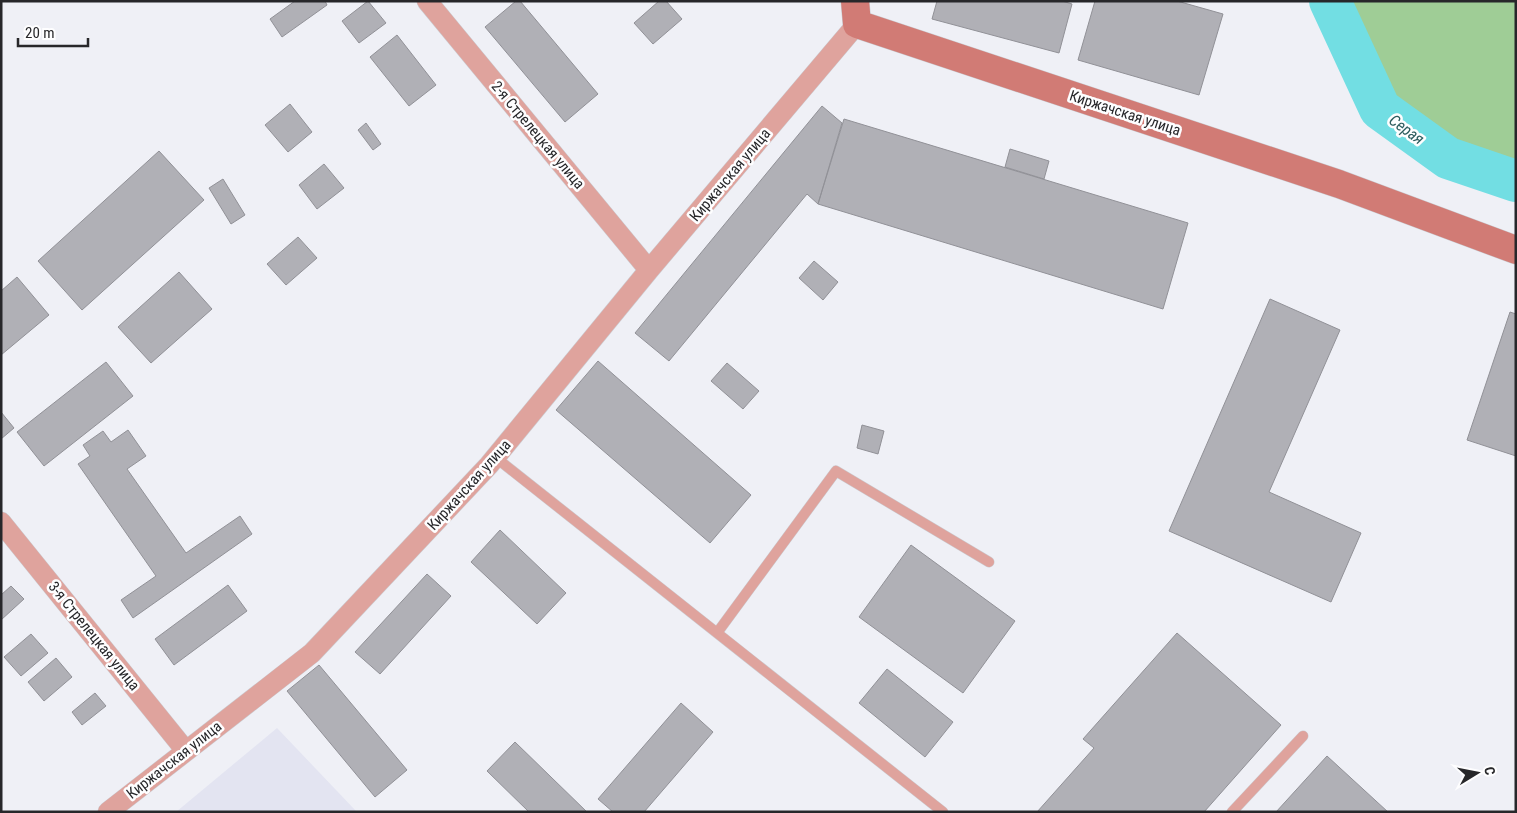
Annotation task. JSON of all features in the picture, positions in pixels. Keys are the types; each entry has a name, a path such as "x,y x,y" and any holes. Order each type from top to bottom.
{"street":[{"name":"2-я Стрелецкая улица","path":"426,1 650,270"},
{"name":"Киржачская улица","path":"108,812 312,653 496,457 650,270 856,13 1339,184 1516,250"},
{"name":"3-я Стрелецкая улица","path":"1,522 186,751"}],"lane":[{"path":"496,457 943,812"},
{"path":"717,633 836,471 989,562"},
{"path":"1232,812 1303,736"}],"shaded area":[{"path":"277,728 357,812 176,812"}],"green space":[{"path":"1343,1 1516,1 1516,179 1504,177 1399,123"}],"building":[{"path":"295,1 325,1 327,5 282,37 270,19"},
{"path":"368,1 386,23 359,43 342,21"},
{"path":"516,1 520,1 598,94 565,122 485,27"},
{"path":"659,1 666,1 682,19 653,44 634,23"},
{"path":"937,1 1062,1 1072,4 1059,53 932,19"},
{"path":"1095,1 1177,1 1223,14 1199,95 1078,60"},
{"path":"397,35 436,85 409,106 370,57"},
{"path":"290,104 312,132 288,152 265,125"},
{"path":"822,106 842,123 818,204 807,194 669,361 635,333"},
{"path":"844,119 1188,223 1163,309 818,204"},
{"path":"366,123 381,144 373,150 358,130"},
{"path":"1010,149 1049,161 1044,179 1005,167"},
{"path":"159,151 204,200 82,310 38,261"},
{"path":"324,164 344,188 317,209 299,185"},
{"path":"223,179 245,215 231,224 209,188"},
{"path":"298,237 317,258 286,285 267,264"},
{"path":"814,261 838,282 823,300 799,278"},
{"path":"179,272 212,309 151,363 118,327"},
{"path":"17,277 49,315 1,355 1,291"},
{"path":"1270,299 1340,330 1269,492 1361,533 1331,602 1169,531"},
{"path":"1510,312 1516,314 1516,456 1467,440"},
{"path":"598,361 751,495 710,543 556,410"},
{"path":"106,362 133,396 44,466 17,432"},
{"path":"727,363 759,391 743,409 711,381"},
{"path":"1,412 14,428 1,439"},
{"path":"862,425 884,431 878,454 857,448"},
{"path":"128,430 146,456 127,469 186,553 240,516 252,534 133,618 121,600 156,576 78,464 90,456 83,445 103,431 111,442"},
{"path":"500,530 566,593 537,624 471,562"},
{"path":"911,545 1015,621 963,693 859,617"},
{"path":"427,574 451,596 380,674 355,652"},
{"path":"228,585 247,611 174,665 155,639"},
{"path":"11,586 24,599 1,620 1,595"},
{"path":"1177,633 1281,725 1204,812 1037,812 1094,748 1083,739"},
{"path":"31,634 48,653 21,676 4,657"},
{"path":"56,658 72,677 44,701 28,682"},
{"path":"319,665 407,770 375,797 287,691"},
{"path":"887,669 953,722 925,757 859,703"},
{"path":"95,693 106,706 82,725 72,712"},
{"path":"681,703 713,732 644,812 613,812 598,799"},
{"path":"515,742 587,812 529,812 487,771"},
{"path":"1327,756 1388,812 1276,812"}],"waterway":[{"name":"Серая","path":"1330,1 1380,109 1448,158 1516,181"}]}
